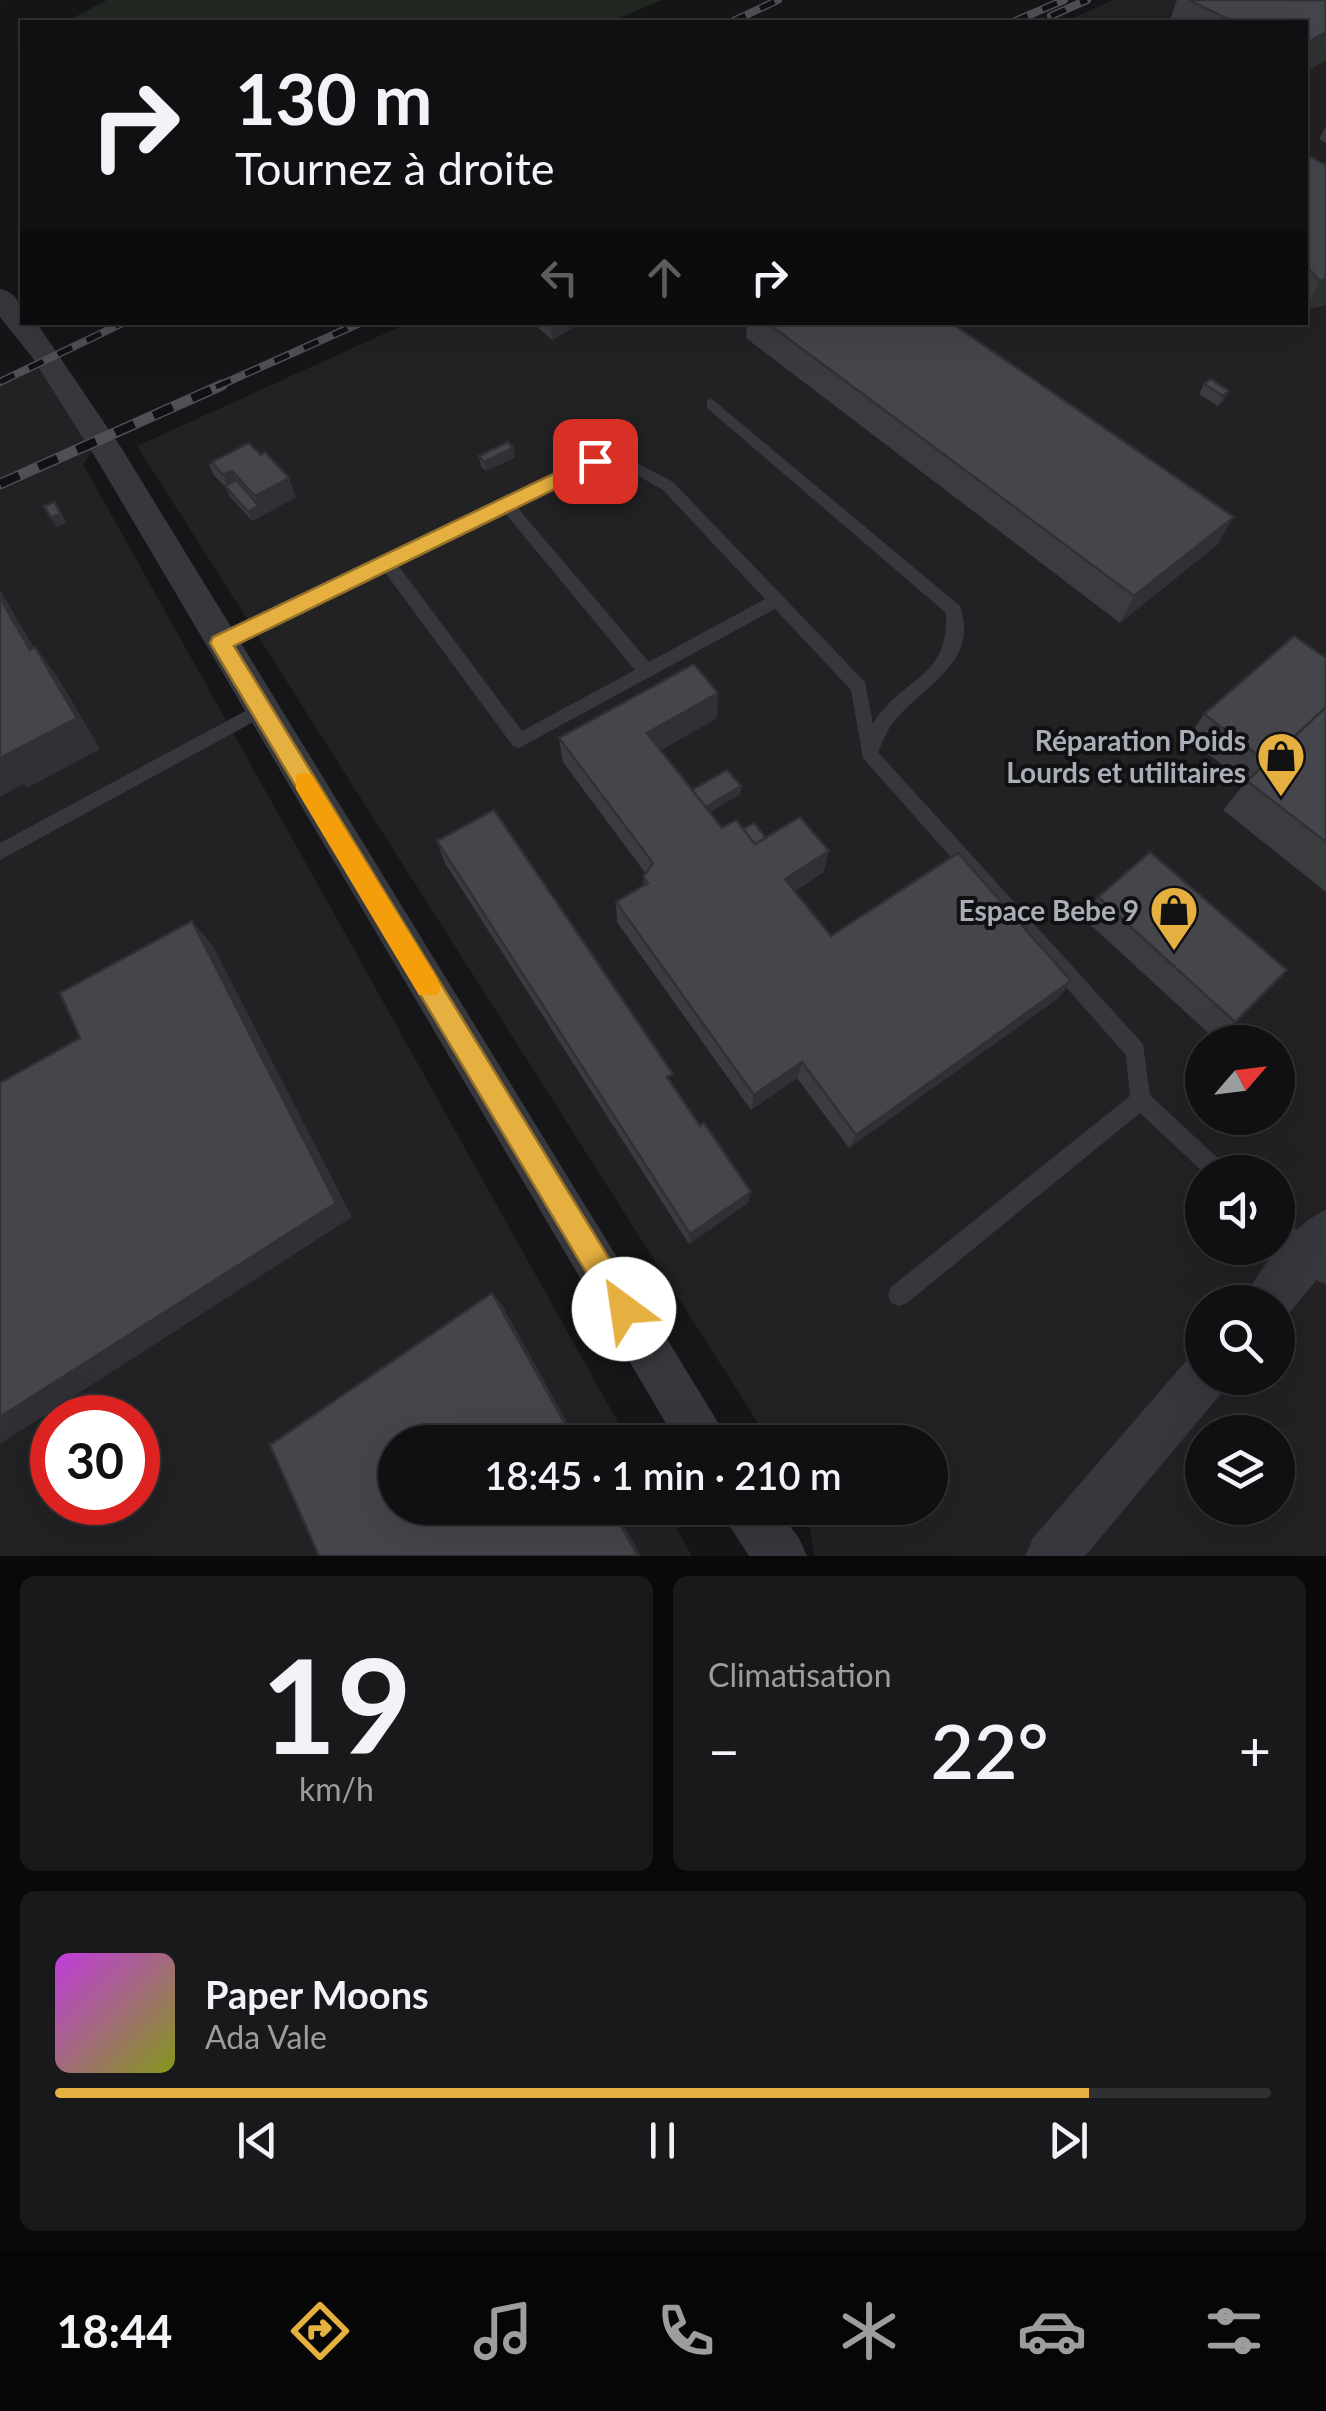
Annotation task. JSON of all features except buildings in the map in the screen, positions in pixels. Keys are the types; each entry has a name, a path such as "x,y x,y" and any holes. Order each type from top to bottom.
{"street":[{"path":"0,298 20,323"},
{"path":"22,325 111,457 260,710 695,1425"},
{"path":"1280,1285 1309,1248"},
{"path":"1051,1556 1188,1395"},
{"path":"757,1525 780,1556"}],"lane":[{"path":"712,404 954,610 952,647 941,671 882,723 870,753"},
{"path":"221,643 595,461 629,464 668,486 859,687 870,753 1136,1050 1140,1100 1200,1155"},
{"path":"506,504 646,672"},
{"path":"386,562 518,742 777,600"},
{"path":"0,852 260,710"},
{"path":"898,1295 1140,1100"}],"shaded area":[{"path":"107,0 662,0 615,20 73,18"},
{"path":"1114,0 1326,0 1326,1556 814,1556 809,1525 948,1525 948,1425 759,1425 137,446 404,325 1308,325 1308,20 1068,20"},
{"path":"48,360 99,440 83,464 620,1425 378,1425 378,1525 675,1525 692,1556 0,1556 0,382"}],"railway":[{"path":"735,20 778,0"},
{"path":"1018,20 1064,0"},
{"path":"1051,16 1087,0"},
{"path":"0,382 119,325"},
{"path":"216,387 355,325"},
{"path":"0,484 222,385"}],"slow traffic":[{"path":"304,782 428,987"}],"place":[{"name":"Réparation Poids Lourds et utilitaires","path":"1281,798"},
{"name":"Espace Bebe 9","path":"1174,952"}],"route":[{"path":"595,461 221,643 624,1309"}]}
